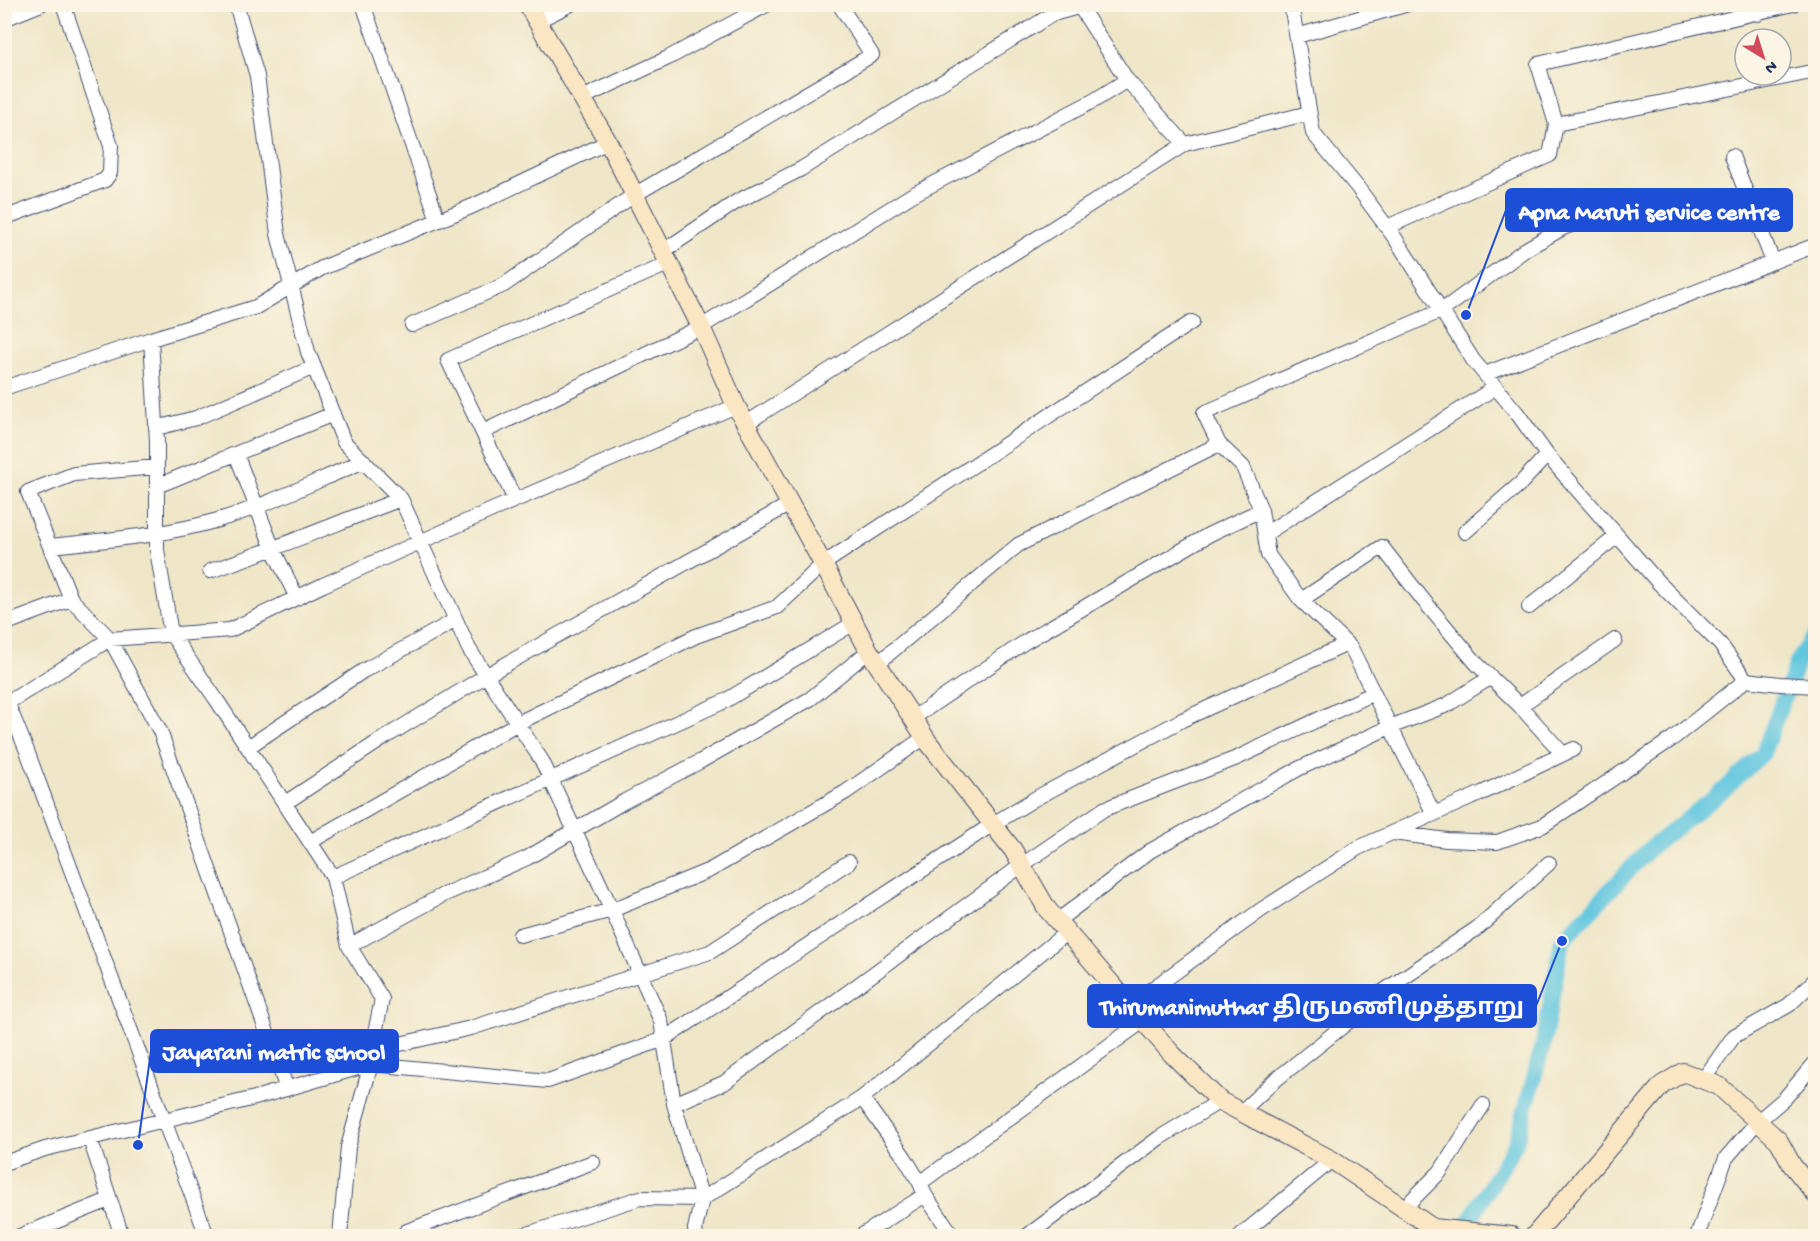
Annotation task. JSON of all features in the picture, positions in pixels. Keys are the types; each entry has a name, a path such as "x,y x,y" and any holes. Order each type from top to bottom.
{"street":[{"path":"4,19 41,4"},
{"path":"4,218 105,180 110,172 111,146 63,4"},
{"path":"236,4 257,76 279,234 308,352 344,442 401,499 469,649 542,761 661,1021 674,1104 702,1199 695,1228 696,1236"},
{"path":"363,4 438,220"},
{"path":"528,4 608,142 700,327 736,406 873,657 925,737 1013,850 1047,909 1172,1054 1220,1101 1332,1160 1433,1228 1512,1236"},
{"path":"537,21 571,4"},
{"path":"582,98 668,58 768,4"},
{"path":"412,325 504,285 634,195 872,55 839,4"},
{"path":"1291,4 1313,133 1387,227 1443,310 1473,360 1517,413 1547,455 1657,581 1720,644 1746,680"},
{"path":"1296,36 1408,4"},
{"path":"1737,4 1758,14"},
{"path":"1387,227 1550,155 1556,124 1538,64 1793,4"},
{"path":"515,500 448,360 665,258 736,202 801,169 1043,20 1085,6 1127,80 1185,144"},
{"path":"1556,124 1815,71"},
{"path":"483,432 700,327 912,195 1095,100 1127,80"},
{"path":"746,424 1185,144 1309,113"},
{"path":"4,388 151,339 256,308 322,268 473,206 608,142"},
{"path":"1732,156 1773,262"},
{"path":"1434,813 1351,648 1301,600 1268,555 1261,510 1243,467 1219,444 1204,413 1443,310 1526,249 1563,228 1618,208"},
{"path":"1485,374 1815,245"},
{"path":"310,842 518,723 696,636 777,607 823,564 1192,322"},
{"path":"151,339 156,428 157,550 171,634 333,877 349,946 382,999 371,1064 348,1147 340,1236"},
{"path":"156,428 195,418 314,367"},
{"path":"1265,534 1496,387"},
{"path":"207,1236 31,762 6,701 110,639 230,630 420,542 736,406"},
{"path":"157,486 333,414"},
{"path":"349,946 443,895 527,858 810,699 873,657 1018,545 1219,444"},
{"path":"236,454 273,549 297,598"},
{"path":"1465,532 1521,483 1547,455"},
{"path":"50,546 157,535 219,520 364,461"},
{"path":"157,466 74,474 28,492 70,598 110,639 160,731 287,1089"},
{"path":"210,571 401,499"},
{"path":"285,803 486,675 790,504"},
{"path":"913,718 1025,642 1210,534 1261,510"},
{"path":"1529,607 1617,536"},
{"path":"1130,1005 1261,910 1358,848 1482,793 1568,751 1477,664 1382,547 1301,600"},
{"path":"4,624 70,598"},
{"path":"248,747 363,671 456,620"},
{"path":"333,877 725,701 854,623"},
{"path":"1520,705 1615,640"},
{"path":"4,1163 45,1149 287,1089 371,1064 548,1082 664,1039 1036,798 1182,720 1347,644"},
{"path":"521,1236 640,1198 702,1199 862,1098 1150,851 1300,768 1390,727 1447,705 1491,677"},
{"path":"1392,833 1447,840 1497,842 1542,826 1672,739 1746,680 1815,686"},
{"path":"674,1104 724,1083 1022,865 1104,809 1237,758 1374,693"},
{"path":"520,935 612,910 710,870 846,792 925,737"},
{"path":"373,1050 471,1028 710,952 849,862"},
{"path":"1241,1112 1273,1082 1378,995 1479,927 1549,863"},
{"path":"1703,1080 1734,1036 1789,1005 1815,979"},
{"path":"861,1236 1143,1021"},
{"path":"1697,1236 1726,1158 1757,1122 1785,1098 1815,1062"},
{"path":"1534,1236 1662,1085 1683,1072 1719,1086 1779,1141 1792,1165 1815,1195"},
{"path":"862,1098 905,1158 953,1236"},
{"path":"1027,1236 1159,1138 1220,1101"},
{"path":"1404,1208 1440,1172 1483,1105"},
{"path":"90,1139 122,1236"},
{"path":"1240,1236 1332,1160"},
{"path":"402,1236 407,1232 593,1162"},
{"path":"20,1236 109,1200"}],"waterway":[{"path":"1460,1236 1516,1143 1543,1045 1562,941 1649,849 1724,790 1763,753 1799,658 1816,635"}],"place":[{"name":"Apna Maruti service centre","path":"1466,315"},
{"name":"Thirumanimuthar திருமணிமுத்தாறு","path":"1562,941"},
{"name":"Jayarani matric school","path":"138,1145"}]}
